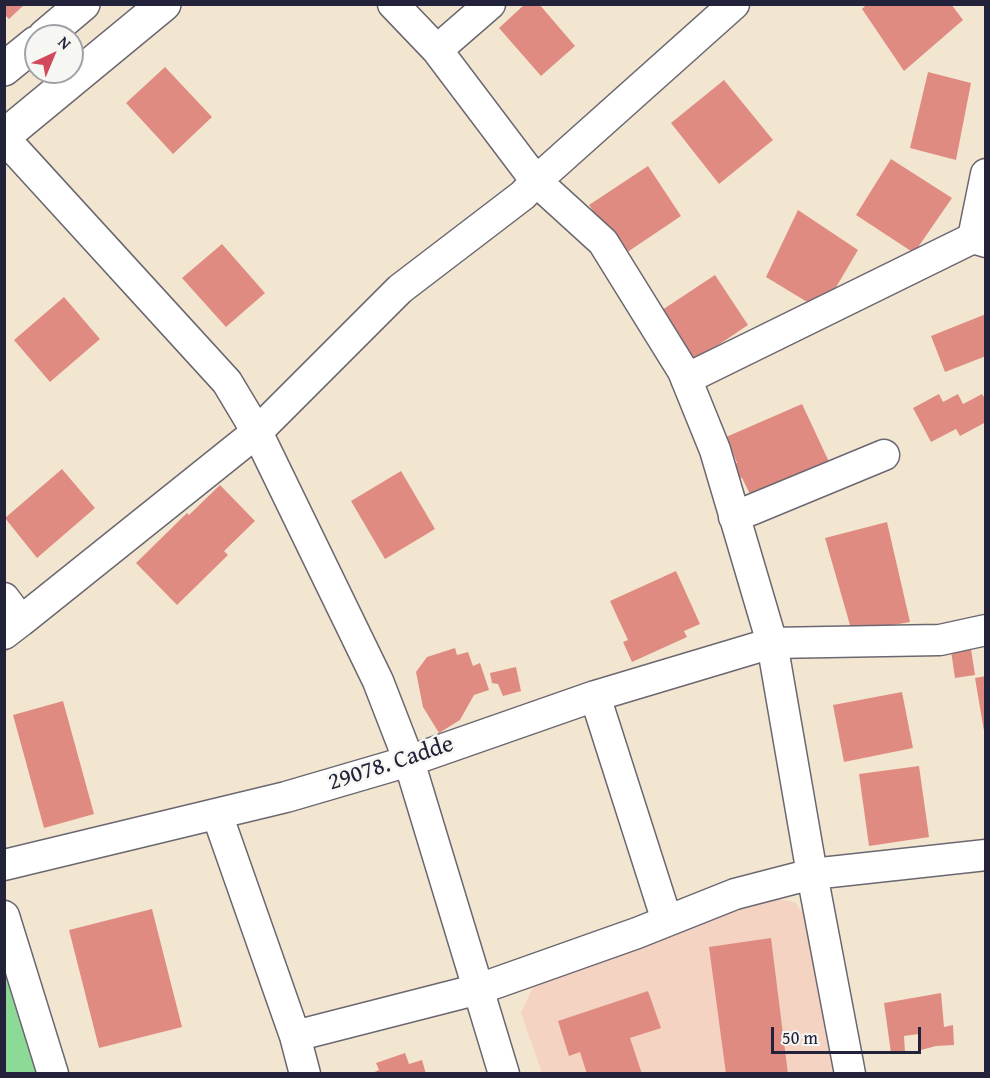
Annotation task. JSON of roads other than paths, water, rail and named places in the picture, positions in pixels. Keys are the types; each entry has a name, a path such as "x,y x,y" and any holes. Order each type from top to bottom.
{"main road":[{"path":"59,24 83,4"},
{"path":"4,137 164,4"},
{"path":"4,69 24,53"}],"street":[{"path":"393,4 436,50 536,181 603,242 686,379 715,450 772,643 850,1074"},
{"path":"436,50 490,4"},
{"path":"10,618 257,432 400,289 523,195 734,4"},
{"path":"4,137 227,382 257,432 378,681 409,761 504,1074"},
{"path":"686,379 979,240 986,174"},
{"path":"734,517 884,455"},
{"name":"29078. Cadde","path":"4,865 286,797 409,761 595,696 772,643 940,640 986,630"},
{"path":"595,696 667,921"},
{"path":"217,814 295,1036 305,1074"},
{"path":"295,1036 479,988 667,921 735,894 812,874 986,855"},
{"path":"4,916 53,1074"}]}
